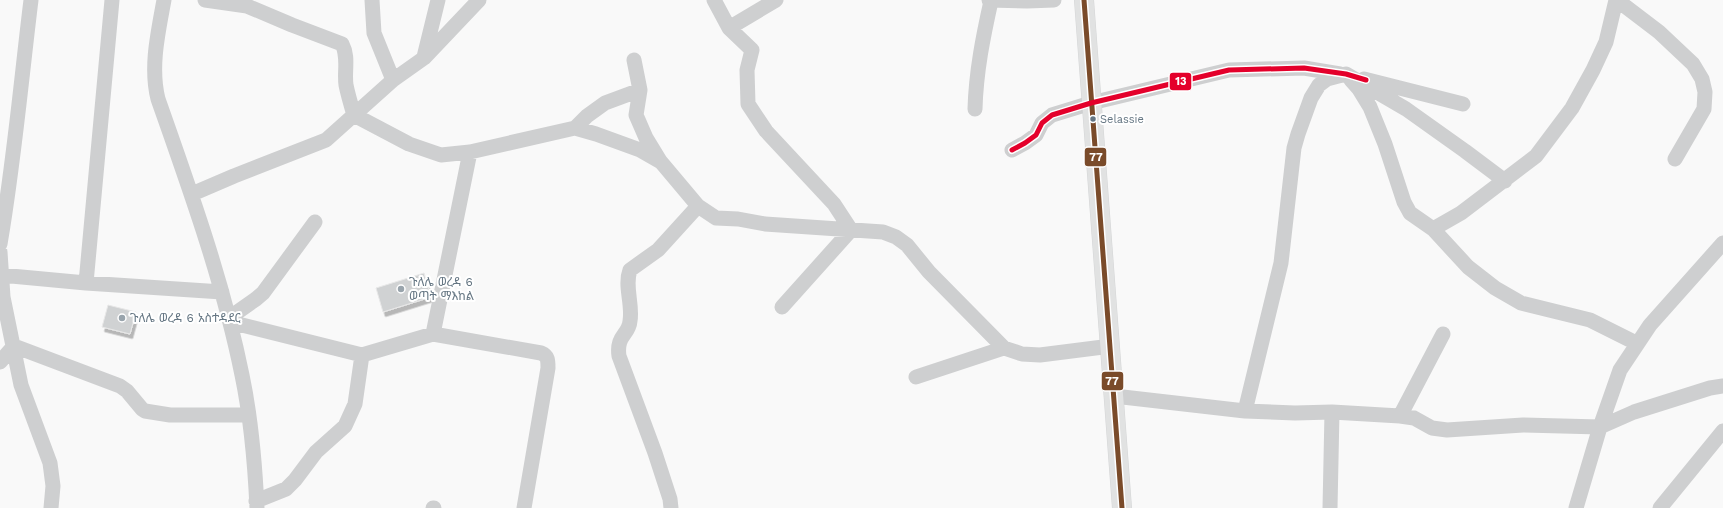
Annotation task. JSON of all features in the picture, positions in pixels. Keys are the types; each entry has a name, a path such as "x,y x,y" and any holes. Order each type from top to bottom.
{"main road":[{"path":"1084,0 1122,508"}],"street":[{"path":"0,244 10,185 31,0"},
{"path":"86,283 112,0"},
{"path":"164,0 154,72 154,84 192,194 222,292 243,376 256,504 286,489 295,480 310,459 345,426 355,404 362,355"},
{"path":"205,0 248,3 292,25 342,44 345,50 346,58 346,84 354,115 409,144 440,155 470,152 575,128 640,150 661,162"},
{"path":"372,0 374,33 393,80"},
{"path":"424,58 438,0"},
{"path":"192,194 326,140 393,80 424,58 479,0"},
{"path":"714,0 729,28 752,50 747,70 748,104 766,131 834,204 851,230"},
{"path":"729,28 776,0"},
{"path":"975,109 975,86 990,0 1054,0"},
{"path":"1434,228 1460,213 1505,181 1536,156 1572,108 1606,42 1617,0 1659,32 1693,64 1702,79 1705,92 1704,109 1675,159"},
{"path":"634,60 640,90 636,115 646,138 661,162 698,206 716,218 883,232 896,237 907,245 930,272 1004,348 1022,354 1040,355 1111,346"},
{"path":"1012,150 1036,135 1046,119 1091,103 1230,70 1304,68 1346,74 1463,104"},
{"path":"1346,74 1359,89 1370,107 1385,144 1404,202 1410,213 1434,228 1468,267 1495,288 1521,303 1590,320 1636,343"},
{"path":"1244,411 1281,263 1294,148 1311,98 1319,85 1326,80 1346,74 1406,109 1465,150 1505,181"},
{"path":"575,128 587,116 605,103 640,90"},
{"path":"433,334 470,152"},
{"path":"671,508 670,499 655,453 618,356 618,343 630,321 628,283 630,270 658,250 698,206"},
{"path":"229,320 262,293 315,222"},
{"path":"782,307 851,230"},
{"path":"1576,508 1600,427 1620,370 1636,343 1650,325 1723,243"},
{"path":"0,252 2,298 14,346 21,385 50,463 53,486 51,508"},
{"path":"1,276 222,292"},
{"path":"229,320 362,355 433,334 546,355 548,360 524,508"},
{"path":"1400,416 1442,334"},
{"path":"14,346 120,386 127,391 145,411 170,415 248,415"},
{"path":"0,362 14,346"},
{"path":"916,376 1004,348"},
{"path":"1114,396 1244,411 1295,413 1332,412 1400,416 1414,418 1432,428 1447,430 1523,425 1600,427 1634,412 1710,388 1723,386"},
{"path":"1330,508 1332,412"},
{"path":"1660,508 1723,431"}],"building":[{"path":"424,273 431,297 383,312 376,288"},
{"path":"108,305 136,312 130,334 102,327"}],"transit line":[{"name":"77","path":"1084,0 1122,508"},
{"name":"13","path":"1012,150 1036,135 1042,123 1052,115 1091,103 1229,70 1304,68 1346,74 1366,80"}],"place":[{"name":"Selassie","path":"1093,119"},
{"name":"ጉለሌ ወረዳ 6 ወጣት ማእከል","path":"401,289"},
{"name":"ጉለሌ ወረዳ 6 አስተዳደር","path":"122,318"}]}
